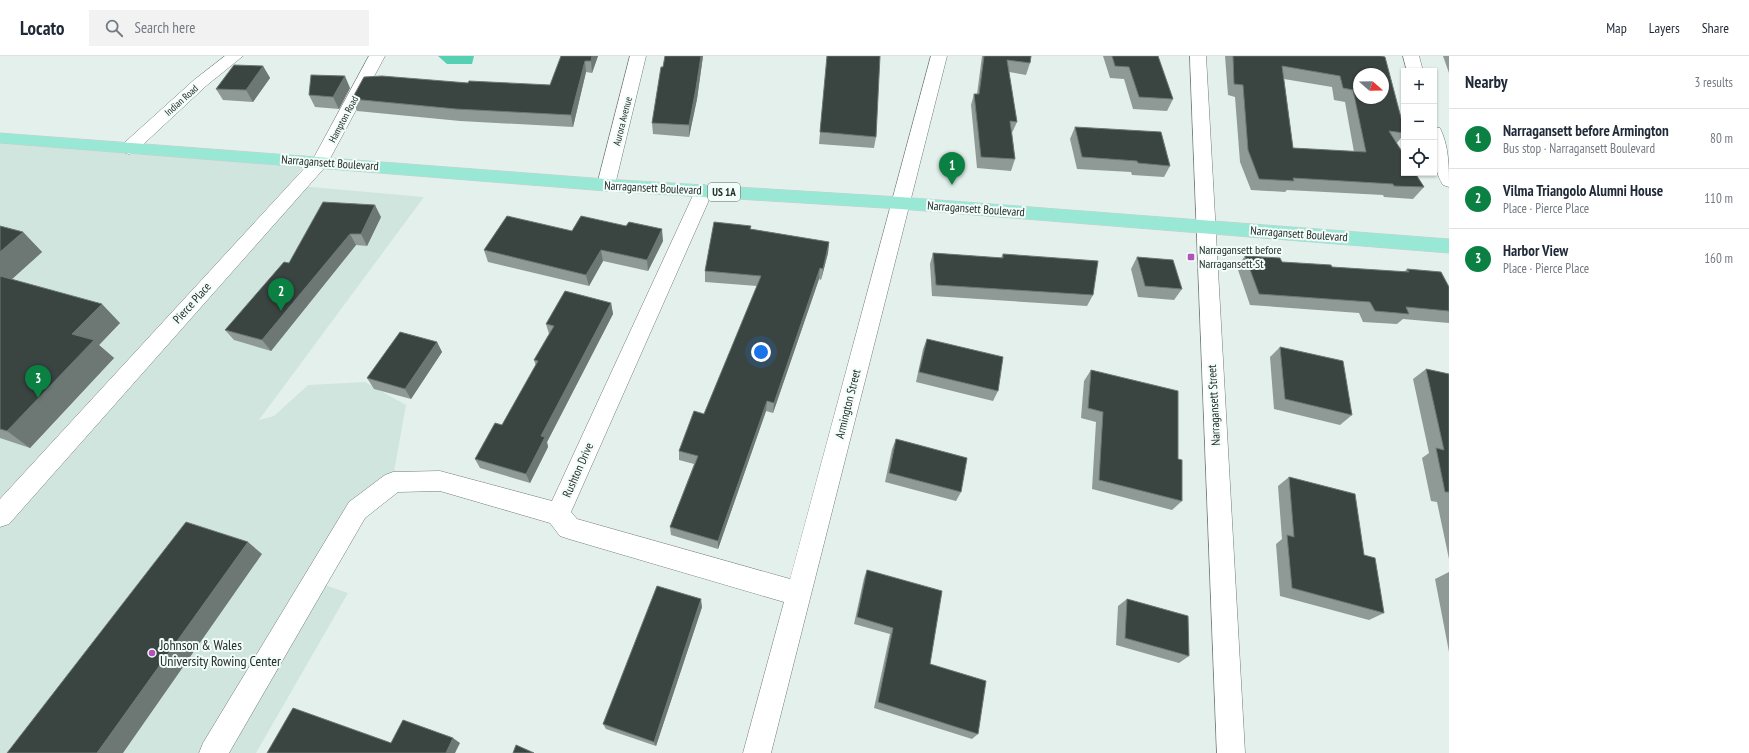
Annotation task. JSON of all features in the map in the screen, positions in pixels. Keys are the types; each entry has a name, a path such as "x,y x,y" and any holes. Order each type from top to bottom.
{"main road":[{"name":"Narragansett Boulevard","path":"0,138 606,185 900,203 1449,246"}],"street":[{"name":"Indian Road","path":"129,148 200,83 235,56"},
{"name":"Hampton Road","path":"320,162 377,56"},
{"name":"Aurora Avenue","path":"606,185 638,56"},
{"name":"Armington Street","path":"757,753 939,56"},
{"name":"Narragansett Street","path":"1198,56 1231,753"},
{"path":"1411,56 1414,68"},
{"path":"1436,140 1449,181"},
{"name":"Pierce Place","path":"0,516 320,162"},
{"name":"Rushton Drive","path":"558,514 704,190"},
{"path":"213,753 357,510 394,482 440,481 558,514 569,528 799,594"}],"shaded area":[{"path":"0,139 304,166 289,185 424,197 259,420 274,416 308,385 365,382 406,405 394,472 374,485 307,579 348,593 256,753 0,753"}],"green space":[{"path":"438,56 474,56 472,64 447,64"}],"building":[{"path":"561,56 592,56 591,61 585,61 571,115 456,109 352,99 364,77 382,76 468,83 469,81 550,85"},
{"path":"665,56 701,56 689,125 652,123 661,67 663,67"},
{"path":"827,56 880,56 876,137 820,132"},
{"path":"984,56 1031,56 1030,63 1007,60 1017,122 1010,121 1015,159 981,157 974,94 979,94"},
{"path":"1112,56 1158,56 1173,99 1139,97 1129,67 1115,66"},
{"path":"1233,56 1385,57 1388,68 1353,68 1353,90 1343,88 1340,76 1282,66 1293,148 1366,152 1356,104 1389,104 1389,72 1401,118 1401,133 1389,131 1401,150 1401,176 1417,176 1424,187 1293,178 1294,181 1259,179 1248,150 1243,85 1234,84"},
{"path":"234,65 263,66 246,90 216,89"},
{"path":"311,75 345,76 333,97 309,95"},
{"path":"1075,127 1161,132 1170,166 1138,163 1137,161 1082,157"},
{"path":"323,202 375,205 361,234 350,234 262,340 225,330 284,262 289,263"},
{"path":"507,216 572,231 581,216 626,226 629,222 662,229 647,260 601,250 586,275 484,250"},
{"path":"714,222 751,226 750,229 829,242 823,269 820,268 774,403 767,401 718,541 670,527 698,456 679,451 694,411 704,414 761,276 705,271"},
{"path":"0,226 23,232 0,252"},
{"path":"933,253 1003,258 1003,254 1098,261 1093,295 936,285"},
{"path":"1245,256 1280,258 1282,262 1331,265 1332,267 1409,272 1407,269 1441,272 1449,287 1449,311 1406,307 1409,314 1375,311 1370,302 1259,294"},
{"path":"1137,257 1173,260 1182,289 1145,286"},
{"path":"0,276 102,304 72,334 94,340 7,431 0,429"},
{"path":"565,291 611,303 541,436 545,437 526,474 475,459 495,423 502,425 538,361 534,360 554,326 546,324"},
{"path":"400,332 437,342 405,389 367,378"},
{"path":"927,339 1003,357 998,391 919,372"},
{"path":"1280,347 1343,361 1352,415 1285,399"},
{"path":"1426,369 1449,374 1449,492 1445,492 1436,448 1444,450"},
{"path":"1091,370 1178,391 1178,459 1182,460 1182,501 1099,480 1103,412 1088,408"},
{"path":"896,439 967,458 961,492 889,473"},
{"path":"1289,477 1355,494 1364,555 1375,558 1384,613 1292,588 1287,535 1294,537"},
{"name":"Johnson & Wales University Rowing Center","path":"186,522 248,542 97,753 7,753"},
{"path":"867,570 942,591 930,664 986,681 978,734 878,702 893,628 857,617"},
{"path":"657,586 701,599 654,742 603,724"},
{"path":"1127,599 1188,616 1189,656 1125,638"},
{"path":"293,708 391,743 403,720 453,738 446,753 267,753"},
{"path":"516,745 534,753 513,753"}],"place":[{"name":"Narragansett before Armington","path":"952,185"},
{"name":"Narragansett before Narragansett St","path":"1191,257"},
{"name":"Vilma Triangolo Alumni House","path":"281,311"},
{"name":"Harbor View","path":"38,398"},
{"name":"Johnson & Wales University Rowing Center","path":"152,653"}]}
